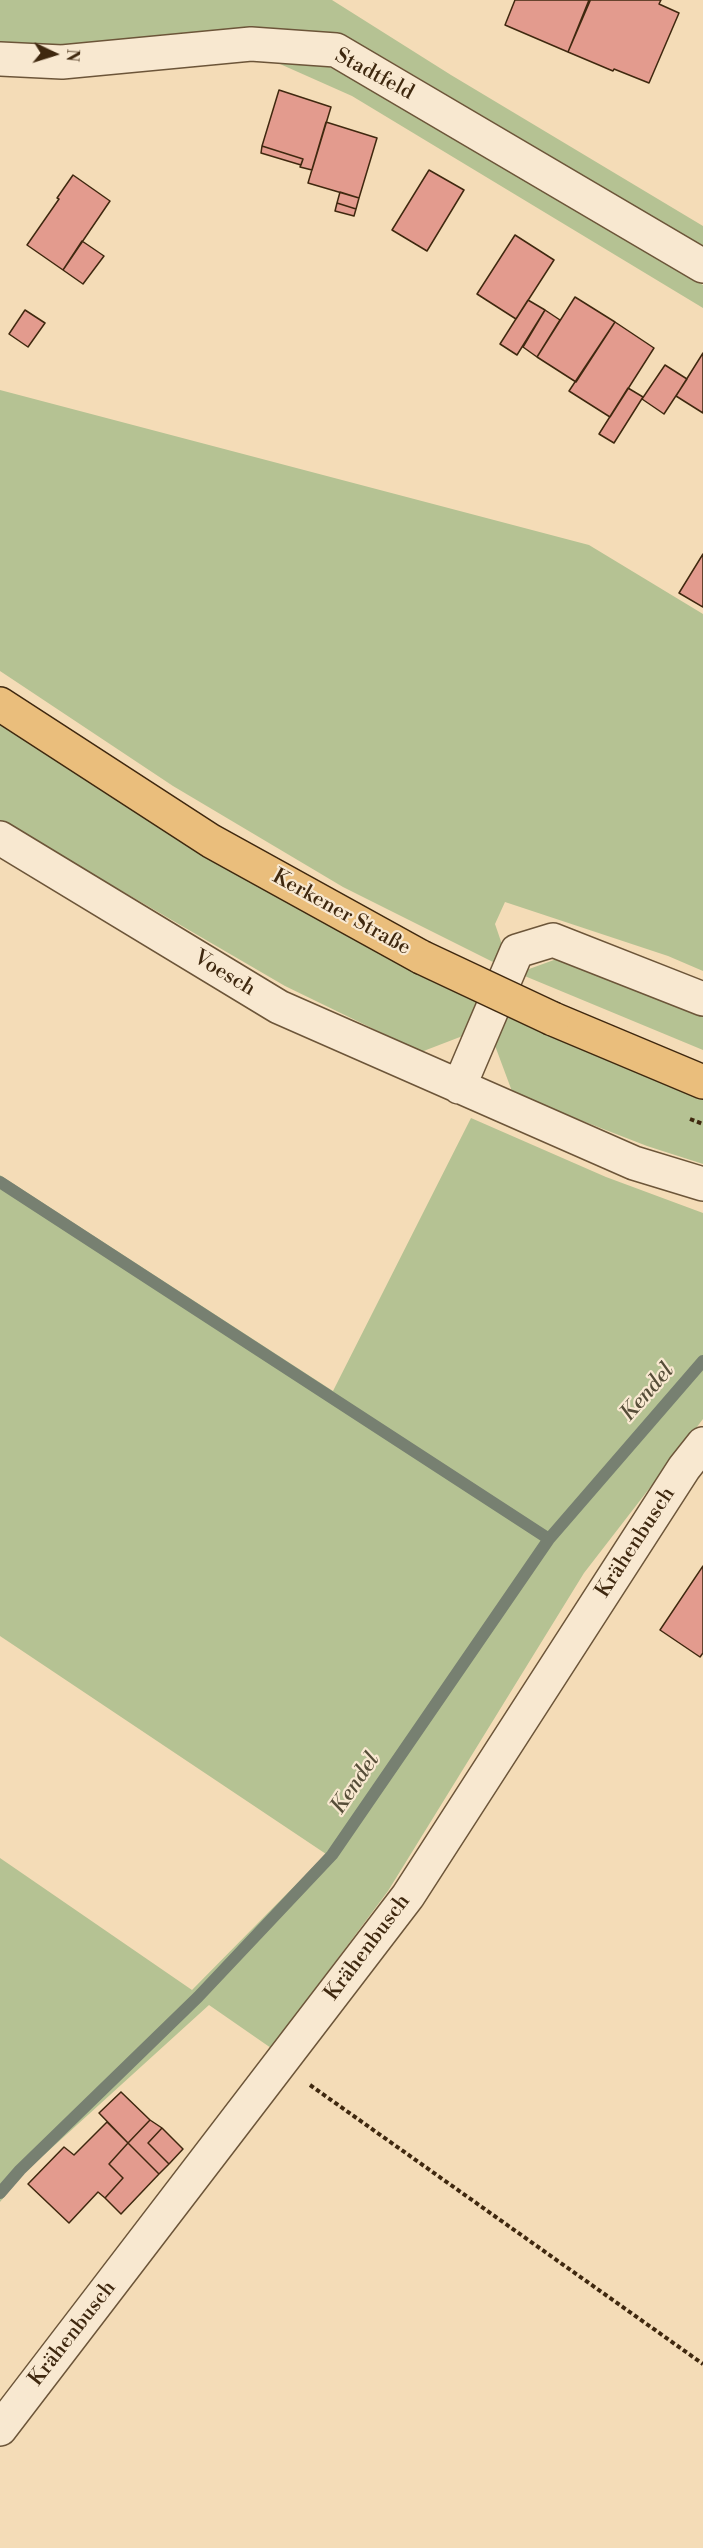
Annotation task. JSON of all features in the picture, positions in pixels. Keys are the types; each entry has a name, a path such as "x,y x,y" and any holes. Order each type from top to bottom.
{"main road":[{"name":"Kerkener Straße","path":"0,704 211,841 421,957 553,1019 703,1082"}],"street":[{"name":"Stadtfeld","path":"0,60 62,62 251,44 336,50 703,266"},
{"name":"Voesch","path":"0,838 279,1007 634,1163 703,1184"},
{"path":"459,1087 517,951 553,940 703,999"},
{"name":"Krähenbusch","path":"0,2429 281,2065 408,1896 684,1468 703,1444"}],"path":[{"path":"281,2065 703,2364"}],"green space":[{"path":"0,0 332,0 451,75 703,226 703,246 383,57 324,34 58,47 0,44"},
{"path":"313,59 358,81 703,285 703,308 352,96 271,60"},
{"path":"0,390 589,545 703,614 703,971 668,956 505,902 495,924 507,959 529,969 565,956 703,1014 703,1050 503,967 343,887 173,786 0,671"},
{"path":"0,722 142,816 324,922 486,1005 703,1100 703,1164 647,1146 513,1094 494,1043 473,1032 421,1052 285,986 0,820"},
{"path":"471,1118 606,1177 703,1213 703,1419 584,1573 388,1891 271,2048 209,2005 23,2174 0,2202 0,1858 192,1990 326,1854 0,1636 0,1175 333,1391"}],"building":[{"path":"515,0 590,1 568,52 505,25"},
{"path":"589,0 661,0 659,4 679,13 649,83 568,52"},
{"path":"279,90 331,107 312,170 300,167 303,159 262,146"},
{"path":"326,122 377,138 359,198 308,183"},
{"path":"262,146 303,159 301,165 261,153"},
{"path":"429,170 464,190 427,251 392,230"},
{"path":"73,175 110,201 63,270 27,245"},
{"path":"340,192 359,198 356,209 337,203"},
{"path":"337,203 356,209 354,216 335,211"},
{"path":"515,235 554,260 516,319 477,294"},
{"path":"82,241 104,256 83,284 63,270"},
{"path":"575,297 615,322 576,382 537,357"},
{"path":"528,300 545,310 517,355 500,344"},
{"path":"25,310 45,323 28,347 9,334"},
{"path":"545,310 560,320 537,357 523,347"},
{"path":"615,322 654,348 610,417 569,391"},
{"path":"703,353 703,413 676,396"},
{"path":"665,365 687,379 664,414 642,399"},
{"path":"628,388 643,397 614,443 599,434"},
{"path":"703,554 703,607 679,593"},
{"path":"703,1566 703,1653 700,1657 660,1630"},
{"path":"121,2092 150,2120 128,2143 99,2113"},
{"path":"150,2120 162,2128 148,2143 169,2164 159,2174 128,2143"},
{"path":"107,2122 128,2143 109,2164 123,2178 105,2198 98,2192 69,2223 28,2184 64,2147 74,2155"},
{"path":"162,2128 183,2149 169,2164 148,2143"},
{"path":"128,2143 159,2174 121,2214 105,2198 123,2178 109,2164"}],"waterway":[{"path":"0,1182 549,1539"},
{"name":"Kendel","path":"0,2193 20,2170 198,1997 332,1855 549,1539 703,1361"}]}
